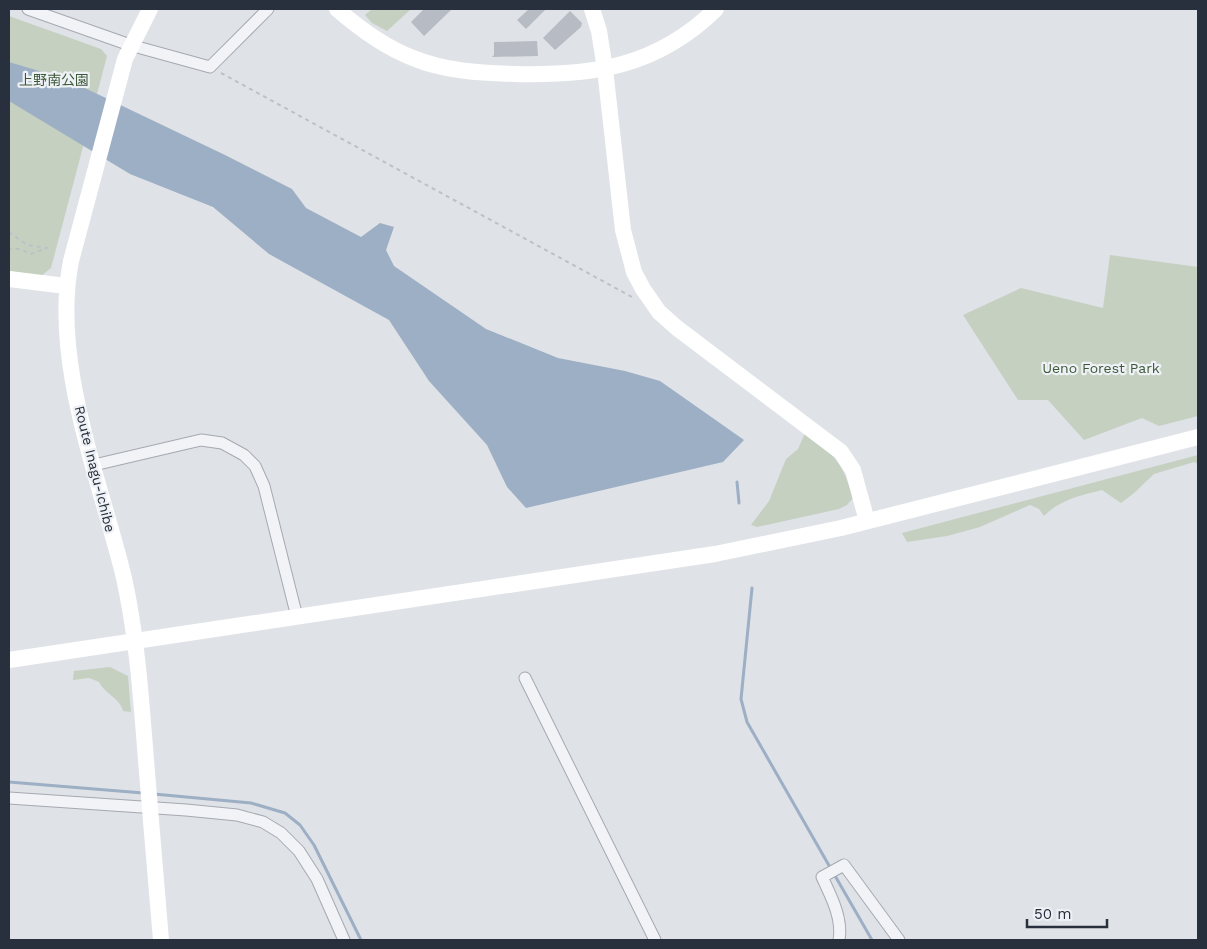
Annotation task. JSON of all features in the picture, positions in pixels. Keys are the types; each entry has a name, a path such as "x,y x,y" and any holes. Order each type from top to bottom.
{"street":[{"path":"28,9 127,52 210,67 268,9"},
{"name":"Route Inagu-Ichibe","path":"150,9 127,52 70,261 66,286 65,320 71,371 124,579 136,640 161,940"},
{"path":"337,9 384,44 414,59 445,68 485,74 560,75 605,69 635,61 682,38 716,9"},
{"path":"592,9 599,32 605,69 623,230 634,272 643,289 659,312 677,328 841,452 853,470 866,521"},
{"path":"9,279 66,286"},
{"path":"9,660 715,554 866,521 1198,436"},
{"path":"94,465 201,440 222,443 244,455 255,466 264,486 296,617"},
{"path":"525,678 655,940"},
{"path":"9,798 186,810 237,815 263,822 281,833 299,851 317,879 344,940"},
{"path":"839,940 841,930 832,898 822,877 844,865 898,940"}],"path":[{"path":"210,67 633,298"},
{"path":"9,232 27,245 47,248 31,254 20,249 9,249"}],"green space":[{"path":"372,9 411,9 387,31 372,23 365,15"},
{"name":"上野南公園","path":"9,16 101,49 107,56 51,268 41,276 9,271"},
{"name":"Ueno Forest Park","path":"1110,255 1198,267 1198,416 1159,426 1142,418 1084,440 1048,400 1018,400 963,315 1021,288 1103,308"},
{"path":"806,431 830,453 841,467 853,498 847,505 839,509 757,527 751,525 769,501 786,459 798,449"},
{"path":"1198,455 1198,464 1194,462 1154,474 1121,503 1102,490 1064,502 1044,516 1039,509 1030,505 980,527 947,536 907,542 902,533"},
{"path":"110,667 128,676 131,712 123,711 119,703 99,682 89,678 73,680 74,671"}],"water":[{"path":"9,62 66,79 225,155 292,189 306,208 361,237 380,223 394,227 386,250 394,266 486,329 558,358 625,371 660,381 744,440 723,462 526,508 507,487 487,445 429,381 389,320 269,254 213,207 130,174 9,101"}],"building":[{"path":"424,9 452,9 424,36 411,22"},
{"path":"529,9 546,9 526,29 517,20"},
{"path":"570,11 582,23 581,27 555,50 543,38"},
{"path":"537,41 538,56 492,57 494,55 494,42"}],"waterway":[{"path":"737,482 739,503"},
{"path":"752,588 741,699 747,722 831,869"},
{"path":"9,782 143,793"},
{"path":"154,794 251,803 285,813 300,825 314,845 361,940"},
{"path":"834,874 872,940"}]}
